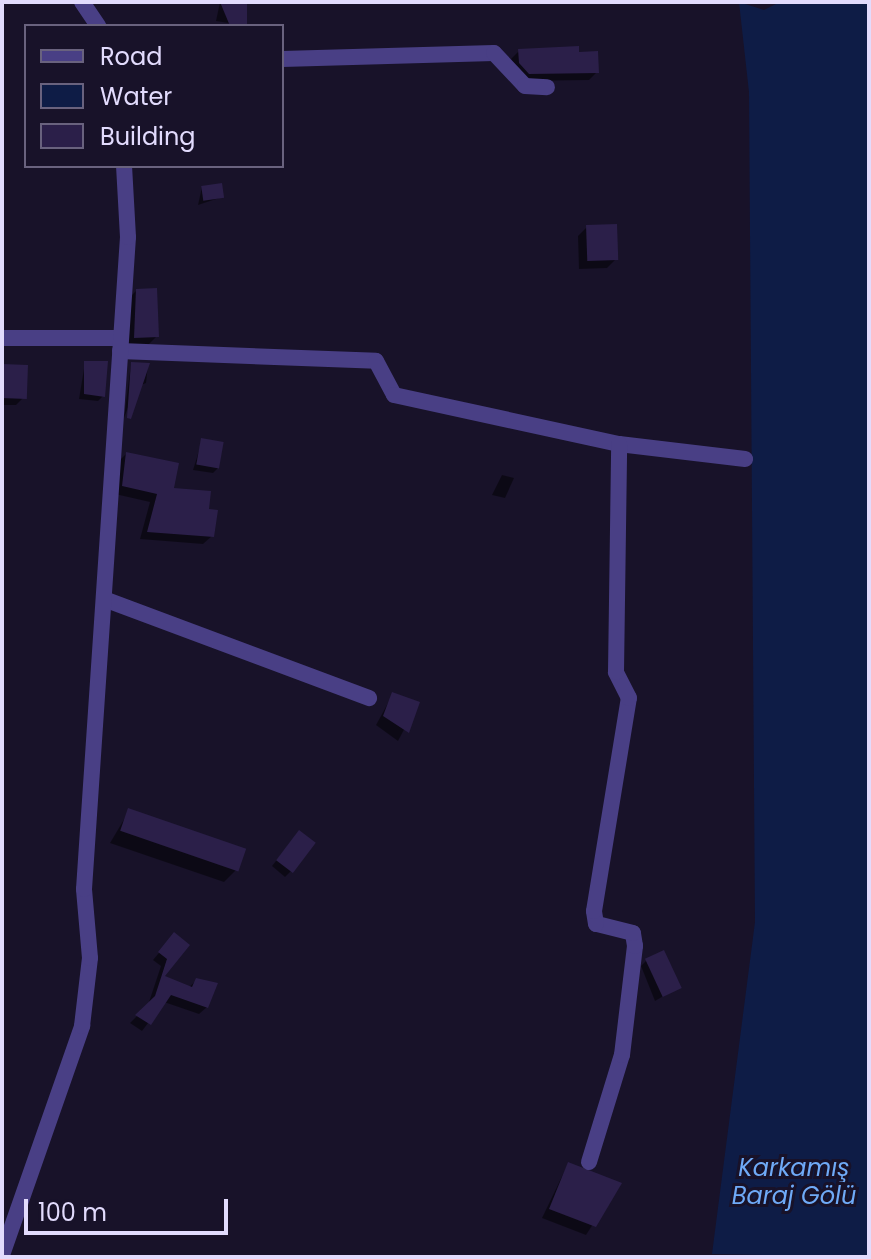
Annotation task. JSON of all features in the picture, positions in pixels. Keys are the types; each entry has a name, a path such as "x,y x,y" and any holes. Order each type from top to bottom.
{"street":[{"path":"82,2 97,24"},
{"path":"284,59 494,53 525,86 547,87"},
{"path":"2,1255 82,1026 104,599 121,344 124,168"},
{"path":"2,338 376,361 394,395 619,444 745,459"},
{"path":"589,1162 622,1055 635,946 633,933 596,924 594,911 629,698 616,672 619,444"},
{"path":"104,599 369,698"}],"water":[{"name":"Karkamış Baraj Gölü","path":"739,2 764,10 780,2 869,2 869,1257 712,1254 755,922 749,92"}],"building":[{"path":"220,2 247,2 247,24 229,24"},
{"path":"579,46 579,52 598,51 599,73 529,74 519,63 518,49"},
{"path":"222,183 224,198 203,201 201,186"},
{"path":"617,224 618,260 587,261 586,225"},
{"path":"157,288 159,337 134,338 136,289"},
{"path":"84,361 108,361 105,397 84,394"},
{"path":"131,362 150,363 131,419 127,418"},
{"path":"2,364 28,365 27,399 2,398"},
{"path":"201,438 224,442 219,469 196,465"},
{"path":"126,452 179,463 174,488 211,491 209,509 218,510 214,537 147,532 157,494 122,486"},
{"path":"392,692 420,702 409,733 383,716"},
{"path":"128,808 246,849 238,871 120,831"},
{"path":"299,830 316,843 293,873 276,860"},
{"path":"174,932 190,945 165,976 192,987 196,978 218,983 208,1008 171,995 151,1025 135,1015 155,996 167,959 158,952"},
{"path":"664,950 682,988 663,997 645,959"},
{"path":"568,1162 622,1183 596,1227 549,1209"}]}
